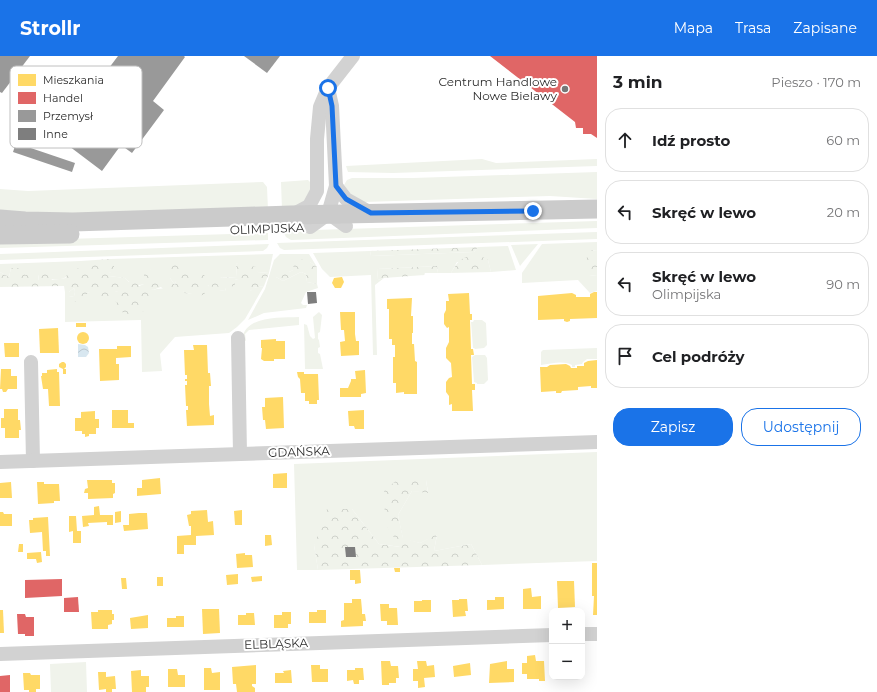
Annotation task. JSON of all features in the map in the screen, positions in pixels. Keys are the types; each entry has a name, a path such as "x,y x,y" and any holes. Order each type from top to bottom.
{"main road":[{"name":"OLIMPIJSKA","path":"0,219 73,222 328,214 597,209"},
{"name":"OLIMPIJSKA","path":"0,235 150,233 346,226 388,224 533,211"}],"street":[{"path":"346,226 328,214 317,191 317,139 319,112 328,88 353,56"},
{"path":"310,227 328,214 336,186 332,106 328,88"},
{"path":"336,186 346,199 371,213"},
{"path":"292,215 309,206 317,191"},
{"path":"238,338 240,454"},
{"path":"30,362 33,461"},
{"name":"GDAŃSKA","path":"0,462 597,442"},
{"path":"585,634 597,634"},
{"name":"ELBLĄSKA","path":"0,654 549,635"}],"green space":[{"path":"482,159 496,163 597,159 597,166 393,173 348,172 346,166"},
{"path":"597,172 597,199 550,196 364,202 354,198 344,185 347,180 352,178 413,178"},
{"path":"308,180 313,185 304,203 282,210 281,182"},
{"path":"263,182 267,187 268,210 65,218 0,213 0,189 28,191"},
{"path":"597,221 597,228 291,240 286,237 283,231"},
{"path":"597,232 597,239 284,250 280,248 277,243"},
{"path":"268,233 268,240 0,248 0,241"},
{"path":"597,242 597,251 591,250 589,275 597,276 597,291 590,293 578,280 522,283 522,273 542,244"},
{"path":"269,244 263,251 0,260 0,254"},
{"path":"538,244 520,266 511,245"},
{"path":"508,246 516,270 491,272 488,260 457,262 451,273 438,273 437,266 377,269 378,280 384,278 375,285 377,355 373,355 371,275 330,277 322,269 313,253 370,251 371,256 474,252 478,247"},
{"path":"478,247 474,252 371,256 370,251"},
{"path":"591,250 597,251 597,276 589,275 585,261"},
{"path":"273,254 269,273 258,272 236,263 237,277 217,278 219,290 225,291 226,288 231,286 235,280 238,279 251,291 252,288 264,286 245,319 229,333 175,337 160,354 162,371 142,372 141,320 65,322 65,292 69,292 74,288 74,296 69,297 74,298 77,293 82,292 115,294 115,291 143,299 150,288 153,290 172,289 192,294 209,286 176,281 175,285 170,278 152,278 151,269 144,284 136,285 125,278 109,276 109,273 114,271 109,263 110,259"},
{"path":"280,254 309,254 317,267 310,262 289,272 276,271 276,277 283,281 301,272 306,274 307,282 317,284 318,288 306,292 301,303 303,305 307,305 306,308 264,313 248,320 265,289 274,260"},
{"path":"479,255 488,260 491,272 451,273 456,264 462,259"},
{"path":"110,259 110,263 114,264 114,272 109,273 109,276 125,278 129,282 136,278 139,286 144,284 144,271 152,269 152,278 170,278 175,285 176,281 167,266 180,261 189,271 192,269 199,274 203,274 209,280 207,284 209,287 203,290 205,294 197,297 192,294 184,293 183,291 180,292 175,290 169,292 161,287 153,290 151,289 149,297 143,299 144,311 139,312 139,314 124,314 116,304 117,302 115,301 118,292 115,291 115,297 98,298 95,293 88,292 85,298 77,293 79,301 75,302 74,298 70,300 69,297 74,296 74,288 69,292 65,292 64,286 0,287 0,272 9,277 11,268 23,268 25,275 31,273 32,281 39,280 38,274 50,274 52,280 66,278 68,270 81,268 81,261"},
{"path":"300,259 310,262 317,267 317,284 307,282 306,274 301,272 283,281 276,277 276,271 283,269 289,272 293,270 294,263"},
{"path":"81,261 82,268 61,279 51,279 38,275 39,281 32,281 25,275 11,268 9,277 0,272 0,264"},
{"path":"236,263 256,267 258,272 269,273 264,286 253,288 251,291 239,284 238,279 235,280 235,287 231,286 230,290 226,288 225,291 218,290 217,285 214,288 211,286 216,278 214,278 213,275 219,274 221,278 237,277"},
{"path":"437,266 438,273 425,273 424,275 384,278 378,280 377,269"},
{"path":"319,312 322,315 320,332 318,333 320,347 318,348 318,353 320,354 323,369 305,369 304,324 307,325 310,336 313,339 315,338 313,317"},
{"path":"299,317 299,325 249,330 245,334 246,341 242,339 245,331 257,322 265,319"},
{"path":"474,320 482,320 486,323 487,345 484,348 473,348 471,322"},
{"path":"597,348 597,359 587,359 582,364 575,365 575,367 564,363 541,365 541,352 543,350"},
{"path":"475,355 485,355 487,358 488,380 484,384 477,384 474,382 472,357"},
{"path":"597,452 597,561 482,565 471,544 434,551 437,535 420,543 403,539 398,515 412,491 428,492 426,480 384,491 401,547 379,544 352,509 314,545 318,570 297,570 294,464"},
{"path":"398,479 426,480 428,493 412,491 398,515 403,538 420,543 437,534 434,551 471,544 482,565 318,570 314,545 327,509 352,509 379,544 400,547 385,523 384,491"},
{"path":"86,662 87,692 51,692 50,664"}],"water":[{"path":"78,344 88,347 89,353 86,357 78,357"}],"building: Mieszkania":[{"path":"342,277 344,282 341,288 335,288 332,283 334,278"},
{"path":"597,292 597,318 570,319 570,321 567,322 564,321 564,319 538,320 538,296 572,293 576,295 576,297 590,297 590,294"},
{"path":"469,293 470,314 472,314 472,320 470,320 471,349 473,349 474,355 471,355 472,384 475,384 475,390 472,390 473,411 452,411 452,404 449,405 449,396 446,392 446,382 452,377 451,363 446,358 446,348 449,342 449,327 447,328 444,324 444,314 446,310 446,301 449,301 448,294"},
{"path":"412,298 412,344 414,344 415,361 417,362 417,394 404,394 404,392 396,393 396,383 393,383 393,357 395,357 395,345 392,345 392,339 389,339 389,309 387,309 387,299"},
{"path":"340,312 355,312 355,334 356,341 359,341 359,355 341,356 340,342 345,341 344,330 341,330"},
{"path":"76,323 86,323 86,327 76,327"},
{"path":"58,328 59,353 40,353 39,329"},
{"path":"81,332 85,332 89,338 85,344 81,344 77,340 77,336"},
{"path":"276,339 276,341 285,341 285,359 264,361 261,359 261,340"},
{"path":"4,343 19,343 19,357 5,357"},
{"path":"193,345 207,345 208,373 210,373 211,386 209,386 210,416 214,415 214,425 187,426 186,410 188,410 188,406 186,406 185,385 187,385 187,381 185,381 185,379 187,379 187,375 185,375 184,350 194,350"},
{"path":"117,346 131,346 131,357 116,358 116,364 119,364 119,380 100,381 99,349 117,349"},
{"path":"597,360 597,388 591,388 591,386 578,387 578,390 562,391 561,393 556,393 556,391 541,392 540,367 566,364 571,368 577,368 577,366 584,366 584,363 588,361"},
{"path":"62,362 66,364 64,369 66,369 66,374 63,374 63,369 59,367 59,364"},
{"path":"1,369 11,369 11,376 17,376 17,389 8,389 6,392 3,392 2,389 0,389"},
{"path":"57,369 57,372 59,372 60,406 49,406 48,389 43,389 41,376 42,373 47,373 47,370"},
{"path":"365,370 366,393 361,394 361,397 340,397 340,388 348,388 351,379 356,379 355,371"},
{"path":"297,372 304,372 304,374 318,374 319,400 317,400 317,404 309,404 309,401 305,401 305,393 301,393 300,379"},
{"path":"283,397 284,428 266,429 265,420 263,420 262,407 265,407 265,398"},
{"path":"4,409 18,409 18,420 20,420 21,430 19,430 19,438 5,438 5,428 1,428 1,418 4,418"},
{"path":"112,410 128,410 128,423 134,423 134,428 112,428"},
{"path":"364,410 364,429 355,429 354,426 349,426 348,411"},
{"path":"95,411 95,419 99,419 99,428 96,428 96,434 89,434 89,436 85,437 85,434 82,434 82,431 75,431 75,418 81,418 81,412"},
{"path":"287,473 287,488 273,488 273,474"},
{"path":"160,478 161,494 137,496 137,488 142,488 142,480"},
{"path":"87,480 112,480 112,483 115,483 115,493 113,494 113,498 88,499 88,493 84,493 85,489 88,488"},
{"path":"11,482 12,498 0,498 0,483"},
{"path":"37,482 44,482 44,484 59,484 60,501 38,504"},
{"path":"99,506 100,515 113,515 113,525 107,525 107,522 88,523 89,526 83,527 82,516 94,515 94,507"},
{"path":"207,510 208,522 213,521 214,535 196,536 196,545 184,545 184,554 177,554 177,536 191,535 191,526 189,526 187,515 191,514 191,511"},
{"path":"242,510 242,525 235,525 234,511"},
{"path":"121,511 121,522 115,523 115,512"},
{"path":"0,512 3,512 4,514 12,514 12,526 0,526"},
{"path":"147,513 148,529 124,531 123,525 129,525 129,514"},
{"path":"69,516 76,516 77,531 81,531 81,543 73,543 73,531 69,532"},
{"path":"48,517 50,556 46,556 46,551 43,551 42,532 30,533 29,520 33,520 33,518"},
{"path":"265,535 271,535 272,545 265,546"},
{"path":"19,544 23,544 23,552 18,552"},
{"path":"41,552 42,562 37,563 36,559 27,559 27,553"},
{"path":"245,553 245,555 252,555 253,567 237,568 236,554"},
{"path":"592,563 597,563 597,615 593,615 594,596 592,596"},
{"path":"394,568 400,568 400,572 395,572"},
{"path":"350,570 360,570 361,583 355,584 355,580 350,580"},
{"path":"238,574 238,584 227,585 226,575"},
{"path":"262,576 262,581 252,582 251,577"},
{"path":"157,577 163,577 163,586 157,586"},
{"path":"121,578 126,578 127,589 122,589"},
{"path":"557,581 574,581 575,607 558,608"},
{"path":"531,588 532,597 541,596 541,609 523,609 523,589"},
{"path":"495,597 504,597 504,609 487,610 487,600 495,600"},
{"path":"352,599 361,599 362,614 365,614 366,621 363,621 363,626 341,627 341,621 344,620 344,603 352,603"},
{"path":"467,599 468,611 465,611 466,616 453,617 452,600"},
{"path":"431,600 431,612 414,612 414,601"},
{"path":"380,604 389,604 389,608 397,608 398,625 387,625 387,621 381,621"},
{"path":"202,609 219,609 220,633 203,634"},
{"path":"0,610 3,610 4,633 0,633"},
{"path":"98,610 112,610 114,620 112,620 112,624 108,625 108,629 92,629 91,612 98,612"},
{"path":"317,610 326,610 326,623 309,623 309,612 317,612"},
{"path":"282,612 291,612 291,624 288,624 288,628 274,628 274,615 282,615"},
{"path":"246,613 254,613 255,625 238,625 238,615 246,615"},
{"path":"148,615 148,628 131,629 130,618"},
{"path":"176,616 184,616 184,627 167,627 167,618 176,618"},
{"path":"535,655 536,661 544,661 545,681 539,681 539,679 527,679 527,674 522,674 522,663 527,663 527,656"},
{"path":"381,661 390,661 391,666 398,666 399,678 396,678 396,683 382,685"},
{"path":"417,661 426,661 427,666 434,665 435,677 424,678 425,687 418,688 418,681 413,681 413,669 418,669"},
{"path":"507,661 507,669 514,669 514,682 489,683 490,664"},
{"path":"470,663 471,675 454,677 453,666"},
{"path":"256,665 256,684 252,684 255,688 255,692 237,692 236,684 233,684 232,667"},
{"path":"311,665 320,665 320,669 328,669 328,682 312,682"},
{"path":"204,668 211,668 212,673 220,672 220,690 204,690"},
{"path":"355,668 363,668 364,680 359,680 359,684 354,684 353,680 347,681 347,670 355,670"},
{"path":"168,669 177,669 178,675 185,675 185,687 168,687"},
{"path":"141,670 141,676 149,676 149,687 146,687 146,692 132,692 131,671"},
{"path":"291,670 292,683 275,683 275,673 284,673 283,671"},
{"path":"98,672 106,672 106,677 115,676 116,689 112,689 112,692 106,692 106,689 99,690"},
{"path":"23,673 40,675 40,689 36,689 36,692 24,690"}],"building: Handel":[{"name":"Centrum Handlowe Nowe Bielawy","path":"490,56 597,56 597,138 591,134 583,134 583,128 576,128 575,122"},
{"path":"62,579 62,596 25,598 25,580"},
{"path":"78,597 79,612 64,612 64,598"},
{"path":"17,614 25,614 26,617 34,617 34,636 18,634"},
{"path":"10,675 10,692 0,692 0,676"}],"building: Przemysł":[{"path":"0,56 30,56 22,66 10,66 10,82 2,93 0,92"},
{"path":"118,56 185,57 153,101 164,110 142,140 142,66 110,66"},
{"path":"244,56 280,56 267,73"},
{"path":"14,148 31,148 75,163 72,172 13,152"},
{"path":"72,148 119,148 102,171"},
{"path":"125,148 136,148 132,153"}],"building: Inne":[{"path":"307,292 316,292 317,303 308,304"},
{"path":"345,547 355,547 356,557 346,557"}],"place":[{"name":"Centrum Handlowe Nowe Bielawy","path":"565,89"}],"route":[{"path":"328,88 332,106 336,186 346,199 371,213 533,211"}]}
